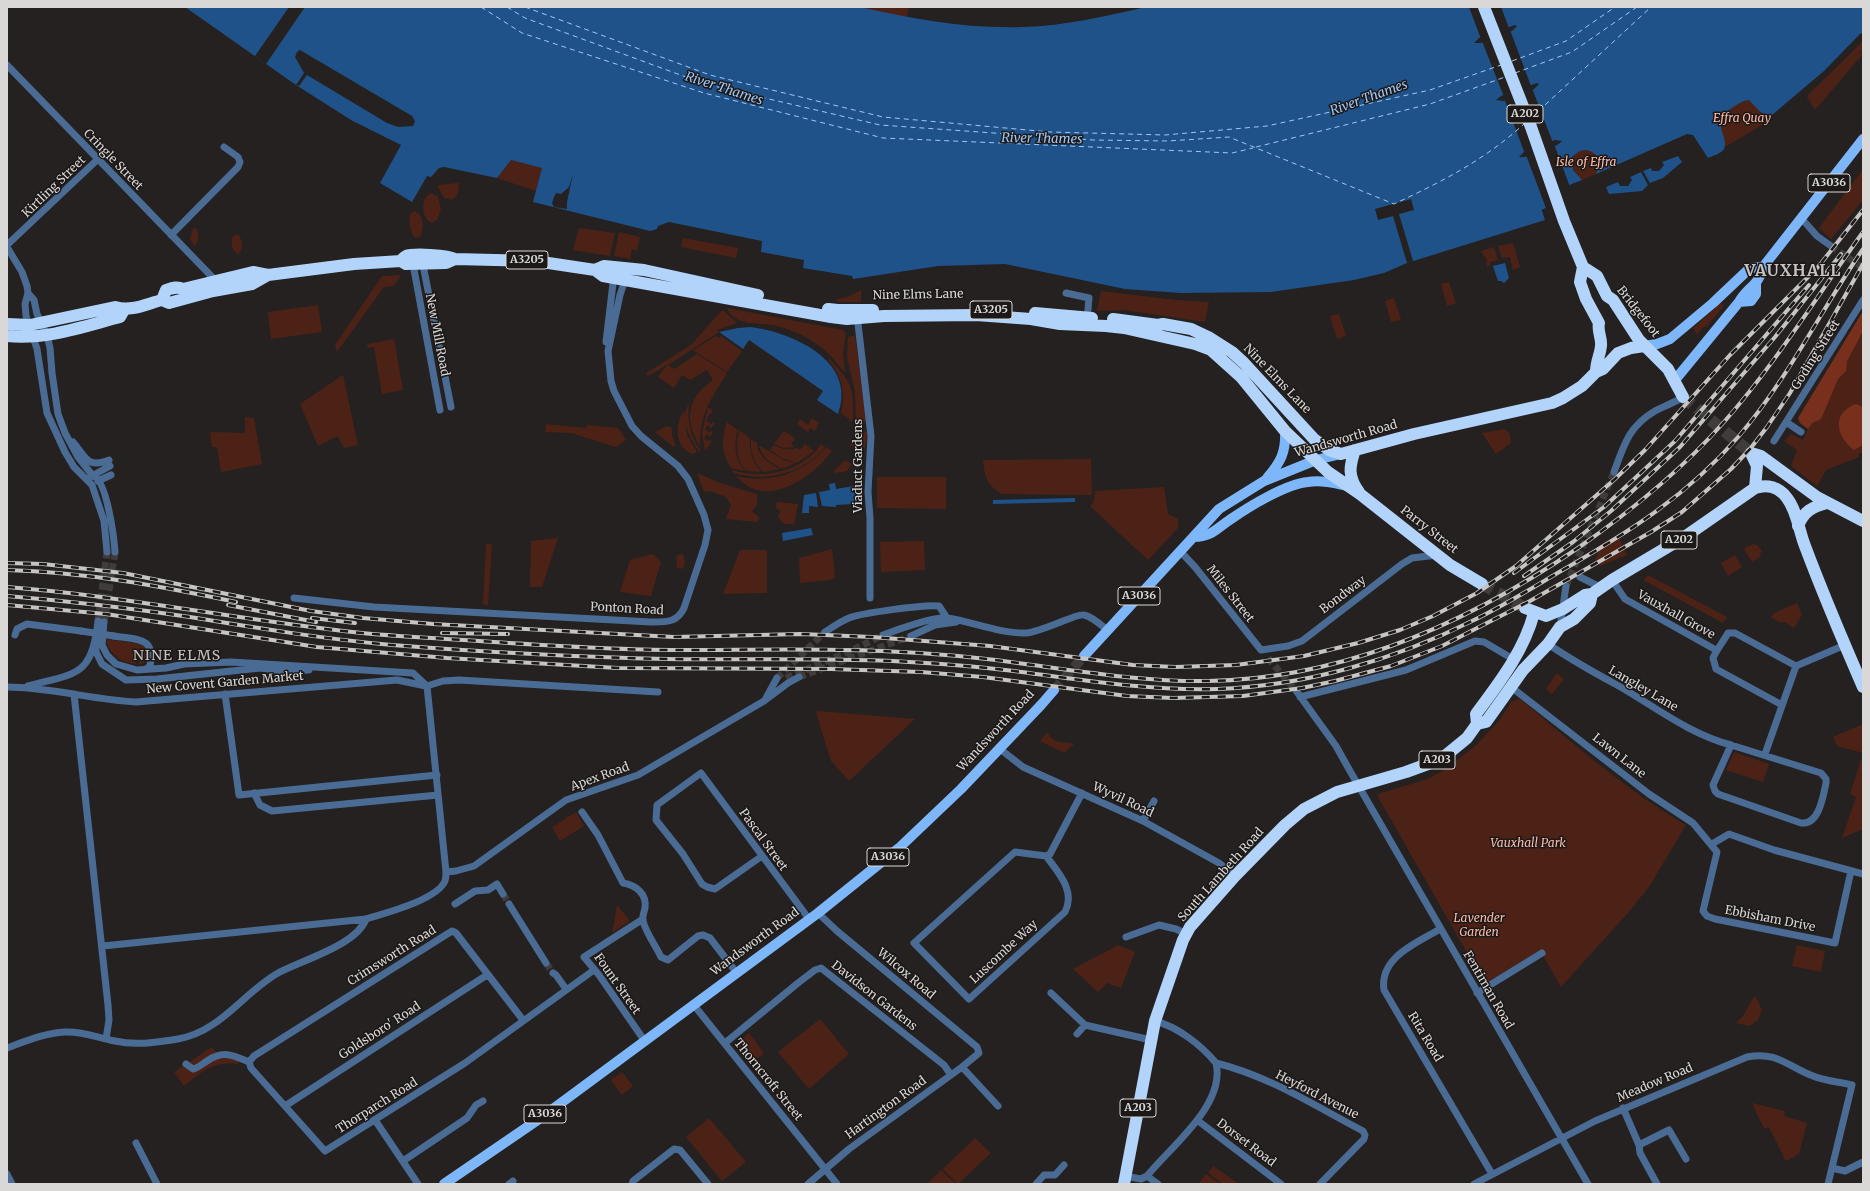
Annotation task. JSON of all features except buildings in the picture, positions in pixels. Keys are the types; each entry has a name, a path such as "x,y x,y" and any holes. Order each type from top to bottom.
{"highway":[{"name":"Bridgefoot","path":"1484,7 1531,127 1564,221 1583,267 1580,282 1586,299 1599,323 1598,330 1601,345 1596,362 1596,372"},
{"name":"Nine Elms Lane","path":"401,261 406,256 449,256 455,259 535,261 595,270 604,266 614,272 627,274 644,270 857,315 941,307 1088,321 1180,326 1210,338 1244,363 1318,443 1328,450 1340,454"},
{"name":"Nine Elms Lane","path":"215,286 253,272 268,275 354,264 401,261 406,264 418,265 450,263 455,259"},
{"name":"Bridgefoot","path":"1583,267 1597,276 1607,296 1613,300 1644,346 1665,366 1675,380 1683,397"},
{"name":"A3205","path":"7,324 35,324 115,307 124,310 162,300 166,290 171,288 178,287 183,289 215,286"},
{"name":"A3205","path":"7,336 34,337 64,333 120,317 124,310"},
{"name":"Nine Elms Lane","path":"1088,321 1195,344 1211,350 1241,377 1285,430 1316,460"},
{"name":"Wandsworth Road","path":"1340,454 1414,434 1552,403 1572,393 1596,372 1603,369 1623,350 1644,346"},
{"name":"Parry Street","path":"1354,450 1349,472 1353,484 1360,494"},
{"path":"1863,521 1827,503 1800,486 1761,456 1751,453 1757,466 1755,488 1768,486 1783,492 1790,502 1798,526 1863,687"},
{"name":"Parry Street","path":"1316,460 1347,486 1360,494 1438,555 1460,571 1482,584"},
{"name":"South Lambeth Road","path":"1477,724 1476,714 1513,660 1527,636 1530,611 1546,616 1564,609 1579,597 1596,591 1670,546 1755,488"},
{"path":"1798,526 1803,515 1810,509 1827,503"},
{"name":"South Lambeth Road","path":"1125,1180 1155,1021 1186,934 1193,923 1235,876 1285,825 1304,809 1325,797 1406,772 1440,758 1466,738 1477,724 1486,722 1524,670 1548,644 1560,627 1574,619 1590,603 1596,591"}],"main road":[{"name":"A3036","path":"1675,380 1739,302 1751,301 1756,294 1756,283 1761,277 1763,267 1863,139"},
{"path":"1644,346 1657,344 1670,339 1713,303 1750,268 1763,267"},
{"name":"Wandsworth Road","path":"1264,481 1278,465 1281,459 1285,449 1285,430"},
{"name":"Wandsworth Road","path":"1194,537 1195,527 1202,519 1264,481 1316,460 1340,454"},
{"path":"1194,537 1206,537 1232,518 1292,486 1312,482 1330,482 1347,486"},
{"name":"A3036","path":"1084,656 1194,537"},
{"name":"Wandsworth Road","path":"444,1184 529,1125 818,913 919,831 1000,749 1054,690"}],"street":[{"name":"Cringle Street","path":"7,65 97,160 204,268 215,286"},
{"path":"171,236 238,167 240,162 238,158 224,147"},
{"name":"Kirtling Street","path":"7,246 97,160"},
{"path":"1802,219 1817,236 1830,246"},
{"path":"7,246 22,272 28,293 34,300 36,314 34,337 47,414 65,452 74,467 83,477 93,480 111,475"},
{"name":"New Mill Road","path":"418,265 451,407"},
{"name":"New Mill Road","path":"418,265 440,410"},
{"name":"Ponton Road","path":"294,598 374,607 651,622 669,622 680,616 705,545 708,530 704,515 688,479 674,462 641,436 626,416 617,400 611,381 606,345 614,272"},
{"name":"Ponton Road","path":"608,352 620,295 627,274"},
{"path":"28,293 25,301 26,316 47,335 58,414 65,433 109,507 111,552"},
{"path":"1066,293 1088,298 1088,321"},
{"name":"Goding Street","path":"1774,441 1863,300"},
{"name":"Viaduct Gardens","path":"857,315 871,436 868,492 870,598"},
{"path":"1614,472 1631,431 1642,420 1683,397"},
{"path":"1786,422 1801,432"},
{"path":"65,433 90,462 99,464 110,463 93,480"},
{"name":"Miles Street","path":"1180,552 1195,567 1261,650"},
{"name":"Bondway","path":"1261,650 1288,646 1302,641 1402,564 1412,558 1438,555"},
{"path":"1580,576 1596,591"},
{"name":"Vauxhall Grove","path":"1612,580 1625,599 1716,650"},
{"path":"1560,627 1564,609 1566,586"},
{"path":"825,632 850,618 862,614 927,606 939,606 947,618"},
{"path":"883,635 923,623 947,618 1025,633 1040,631 1081,615 1085,615 1107,630"},
{"path":"911,636 935,625 958,621"},
{"name":"New Covent Garden Market","path":"25,687 67,677 76,673 90,656 101,622 102,645 107,655 116,664 137,670 146,669"},
{"path":"15,635 17,629 27,624 114,636 147,643 152,648 153,654 150,666 146,669"},
{"name":"Vauxhall Grove","path":"1782,704 1716,669 1713,658 1716,650 1722,645 1728,633 1735,633 1796,666"},
{"path":"96,641 96,652 102,664 126,680 157,679 260,668 284,671 311,670 318,666"},
{"path":"1358,786 1336,746 1299,695 1406,670 1475,641 1484,642 1513,660"},
{"name":"Langley Lane","path":"1548,644 1597,676 1616,685 1713,740 1765,754 1818,771 1824,775 1826,779 1826,786 1817,815 1811,821 1801,823 1718,794 1713,788 1714,781 1731,745"},
{"path":"1765,754 1796,666 1845,645"},
{"path":"103,946 366,918 404,907 435,892 445,881 446,872 427,686 414,673 318,666 231,662 184,664 146,669"},
{"path":"764,701 788,683 800,677"},
{"path":"764,701 778,678"},
{"path":"764,701 786,678"},
{"name":"New Covent Garden Market","path":"7,687 25,687 114,701 136,702 396,680 427,686"},
{"path":"427,686 459,680 658,692"},
{"name":"Lawn Lane","path":"1511,687 1649,794 1686,818 1712,844"},
{"path":"74,694 103,946 109,1014 106,1039"},
{"path":"225,694 238,795 437,775"},
{"name":"Apex Road","path":"446,872 474,866 566,800 638,775 764,701"},
{"name":"Wyvil Road","path":"1000,749 1023,767 1143,821 1219,863 1235,876"},
{"name":"Pascal Street","path":"762,856 715,889 707,887 702,884 683,854 656,820 657,805 701,773 809,919"},
{"name":"Fentiman Road","path":"1358,786 1588,1184"},
{"path":"254,793 260,805 272,811 438,795"},
{"path":"1046,856 1050,854 1082,793"},
{"path":"1143,821 1154,801"},
{"path":"582,812 598,835 623,883 633,886 639,890 644,898 645,904 643,920 661,957 668,960 698,936 703,935 710,938 736,972"},
{"path":"1712,844 1729,834 1774,850 1863,874"},
{"name":"Ebbisham Drive","path":"1712,844 1717,852 1703,911 1708,916 1715,919 1835,943 1851,871"},
{"name":"Luscombe Way","path":"1015,852 1046,856 1065,882 1069,904 1065,912 969,999 914,943 1015,852"},
{"path":"455,904 474,891 488,890 497,884 503,894"},
{"path":"510,904 546,963"},
{"name":"Wilcox Road","path":"818,913 837,931 976,1046 979,1053"},
{"path":"7,1048 46,1034 66,1032 123,1043 145,1043 178,1039 199,1033 213,1026 271,978 306,959 329,950 356,933 364,925 366,918"},
{"name":"Fount Street","path":"643,920 584,957 599,975 644,1040"},
{"path":"1126,937 1159,925 1176,929 1186,934"},
{"name":"Rita Road","path":"1440,929 1394,958 1388,966 1383,980 1384,990 1492,1174"},
{"name":"Crimsworth Road","path":"249,1062 254,1056 452,931 456,933 523,1020"},
{"path":"1477,993 1542,953"},
{"name":"Davidson Gardens","path":"725,1043 809,974 821,968 944,1065 951,1075"},
{"name":"Thorparch Road","path":"249,1062 250,1068 325,1151 465,1063 594,970"},
{"path":"553,973 566,989"},
{"name":"Goldsboro' Road","path":"285,1106 487,975"},
{"path":"1051,993 1085,1025 1151,1040"},
{"name":"Thorncroft Street","path":"693,1004 837,1184"},
{"path":"1125,1180 1143,1178 1147,1176 1198,1120 1214,1091 1217,1068 1216,1063 1206,1051 1179,1032 1155,1021"},
{"path":"1077,1034 1085,1025"},
{"name":"Hartington Road","path":"808,1184 850,1149 962,1068 979,1053"},
{"path":"186,1064 193,1069 212,1058 228,1054 237,1056 249,1062"},
{"name":"Meadow Road","path":"1474,1184 1623,1108 1747,1056 1761,1054 1786,1062 1814,1076 1852,1085 1832,1168"},
{"name":"Heyford Avenue","path":"1216,1063 1251,1074 1293,1093 1363,1131 1365,1135 1364,1139 1320,1184"},
{"path":"962,1068 998,1106"},
{"path":"403,1161 467,1118 476,1105 484,1101"},
{"path":"1623,1108 1639,1145 1640,1154 1657,1184"},
{"path":"375,1120 418,1184"},
{"name":"Dorset Road","path":"1198,1120 1281,1184"},
{"path":"1639,1145 1669,1130 1686,1159"},
{"path":"136,1143 154,1183"},
{"path":"632,1184 633,1181 674,1149 680,1150 708,1184"},
{"path":"1828,1184 1832,1168 1845,1171 1863,1162"},
{"path":"1036,1184 1044,1175 1055,1175 1064,1165"},
{"path":"7,1174 12,1184"},
{"path":"1147,1176 1158,1184"}],"green space":[{"path":"860,7 909,7 906,18"},
{"path":"1863,41 1863,49 1860,53 1862,55 1815,110 1807,97 1808,95"},
{"name":"Effra Quay","path":"1749,100 1767,116 1769,121 1725,147 1721,129 1722,119 1729,110"},
{"name":"Isle of Effra","path":"1587,149 1593,151 1599,158 1599,166 1596,174 1582,180 1573,170 1572,157 1578,152"},
{"path":"511,160 542,168 536,191 497,178"},
{"path":"1863,169 1863,200 1831,239 1819,228"},
{"path":"459,183 458,194 452,200 444,198 437,185"},
{"path":"431,193 438,197 441,209 437,220 431,223 425,216 423,208 425,199"},
{"path":"414,211 420,215 423,225 421,235 418,238 414,237 409,219"},
{"path":"193,228 196,228 198,235 198,240 194,246 190,239"},
{"path":"579,228 615,233 610,256 573,250"},
{"path":"619,232 640,237 637,251 632,249 630,259 614,256"},
{"path":"236,234 239,235 242,245 238,254 232,247 232,237"},
{"path":"683,238 738,248 736,258 681,247"},
{"path":"1513,243 1520,267 1513,270 1510,257 1502,258 1498,246"},
{"path":"1494,247 1498,260 1490,262 1490,266 1487,267 1486,263 1488,262 1481,251"},
{"path":"401,275 394,286 384,287 337,352 335,345 382,276"},
{"path":"1449,282 1456,303 1447,306 1441,284"},
{"path":"861,290 861,302 837,302 837,299 848,297"},
{"path":"1101,291 1176,300 1209,302 1205,322 1124,310 1097,311"},
{"path":"1394,298 1401,320 1391,322 1385,301"},
{"path":"1721,303 1724,306 1697,335 1693,328"},
{"path":"318,305 322,332 271,339 268,312"},
{"path":"727,308 843,330 846,334 843,353 845,372 831,356 806,337 777,326 742,321 731,314"},
{"path":"721,311 724,311 737,323 717,330 719,332 668,365 674,369 697,354 727,373 707,407 704,415 700,434 700,446 691,427 690,418 693,401 698,394 713,380 707,370 690,380 682,375 674,388 658,377 667,365 648,376 646,373 691,345"},
{"path":"1863,311 1863,452 1858,454 1859,457 1826,470 1817,486 1791,466 1797,450 1784,441 1791,434 1803,440 1808,429 1800,423 1798,418"},
{"path":"1339,314 1346,336 1337,339 1330,316"},
{"path":"855,335 866,419 865,423 858,426 856,423 855,392 847,357 848,337"},
{"path":"716,336 719,338 721,336 742,351 727,372 693,350"},
{"path":"394,339 403,390 382,394 374,347 368,348 367,344"},
{"path":"829,358 844,375 852,391 853,418 851,422 841,413 843,398 842,385 837,372 828,360"},
{"path":"343,375 358,445 344,448 338,436 318,446 300,404"},
{"path":"689,403 688,416 690,428 694,440 701,451 699,451 689,434 685,422 686,409"},
{"path":"708,407 713,411 708,416 707,421 711,424 713,422 715,423 711,428 708,425 705,429 709,433 711,431 713,432 710,437 707,434 704,438 708,441 712,441 705,451 702,433"},
{"path":"684,411 687,435 697,452 692,454 686,451 679,441 679,423"},
{"path":"245,417 254,418 262,464 221,472 217,447 212,447 210,432 245,433"},
{"path":"812,418 819,423 815,431 810,428 808,432 797,424 800,419 808,425"},
{"path":"727,422 738,430 735,446 736,452 739,462 745,471 731,468 725,457 723,440"},
{"path":"546,424 585,428 588,425 618,428 626,440 616,447 571,433 545,432"},
{"path":"667,426 672,428 672,435 675,445 674,447 655,432"},
{"path":"1504,429 1509,432 1511,443 1496,454 1482,433"},
{"path":"739,430 750,438 752,456 761,472 746,471 740,462 737,446"},
{"path":"784,431 795,438 791,444 795,447 784,448 774,444"},
{"path":"864,431 868,433 865,448 851,446 851,442"},
{"path":"751,439 757,443 759,452 762,456 772,465 780,469 763,472 753,457"},
{"path":"805,444 814,451 797,463 782,458 770,450 774,445 779,448 796,448 800,450"},
{"path":"821,444 825,447 817,456 796,469 784,474 758,477 734,473 732,470 756,474 769,474 781,471 804,461 813,454"},
{"path":"759,445 784,460 795,463 782,469 765,457 760,450"},
{"path":"826,447 832,451 818,467 799,481 778,490 767,491 751,488 736,476 761,479 785,475 807,464"},
{"path":"1091,459 1092,495 1001,494 992,487 987,480 983,460"},
{"path":"845,460 851,464 847,471 835,473 834,471"},
{"path":"697,473 720,483 757,494 757,505 752,511 760,518 757,522 726,519 731,505 726,497 710,491 704,492"},
{"path":"877,477 946,477 946,509 877,508"},
{"path":"1164,487 1168,514 1178,519 1178,528 1148,560 1090,506 1094,501 1095,491"},
{"path":"777,502 798,504 794,524 784,524 778,517 780,511 775,507"},
{"path":"1618,535 1627,555 1600,566 1595,560 1601,544"},
{"path":"558,538 542,587 530,587 531,541"},
{"path":"924,541 925,570 881,572 880,542"},
{"path":"486,544 492,544 488,605 483,604"},
{"path":"1753,544 1757,545 1762,551 1760,554 1761,556 1752,562 1744,549"},
{"path":"832,549 835,577 831,580 800,583 799,558"},
{"path":"740,550 767,550 767,593 723,594"},
{"path":"653,554 661,562 651,596 620,592 630,560"},
{"path":"683,554 685,562 683,569 676,567 676,555 679,557 678,555"},
{"path":"1735,555 1742,567 1728,576 1721,563"},
{"path":"1648,575 1727,617 1723,623 1643,580"},
{"path":"1797,603 1802,615 1794,628 1785,622 1781,623 1771,617 1774,613"},
{"path":"106,639 145,645 147,649 148,661 139,665 139,658 136,658 136,664 120,660 110,649"},
{"path":"1557,673 1564,679 1552,694 1546,689"},
{"name":"Vauxhall Park","path":"1520,699 1580,749 1642,797 1686,825 1649,887 1627,914 1561,987 1540,950 1485,984 1378,797 1378,794 1428,779 1447,768 1475,746 1499,721 1511,702"},
{"path":"818,711 915,719 849,781 831,761 816,713"},
{"path":"1863,724 1863,753 1837,746 1833,737"},
{"path":"1047,732 1054,740 1074,744 1064,753 1040,741"},
{"path":"1734,752 1769,764 1763,782 1726,770"},
{"path":"1863,753 1863,829 1842,838 1856,797 1850,794"},
{"path":"576,812 584,826 560,841 552,827"},
{"path":"617,905 630,921 612,933"},
{"path":"1118,945 1135,952 1121,988 1107,983 1098,992 1073,969"},
{"path":"1797,945 1825,951 1821,972 1792,966"},
{"path":"1756,997 1762,1010 1758,1020 1749,1026 1736,1023 1743,1016 1753,998"},
{"path":"820,1019 849,1054 809,1089 778,1052"},
{"path":"749,1033 764,1053 752,1063 736,1044"},
{"path":"212,1047 216,1052 227,1051 241,1055 238,1064 230,1063 215,1066 202,1072 184,1086 174,1072"},
{"path":"622,1072 633,1086 622,1095 611,1080"},
{"path":"1752,1103 1785,1111 1784,1116 1807,1123 1799,1154 1786,1161 1769,1127 1764,1129"},
{"path":"709,1118 746,1162 722,1181 686,1137"},
{"path":"975,1138 991,1153 958,1184 943,1169"},
{"path":"1213,1166 1236,1182 1235,1184 1223,1184 1208,1173"},
{"path":"941,1170 956,1184 927,1184"},
{"path":"1206,1174 1220,1184 1199,1183"}],"shaded area":[{"path":"1863,311 1863,331 1847,361 1846,371 1838,379 1821,419 1812,423 1808,429 1800,423 1798,418"},
{"path":"1856,404 1863,407 1863,445 1854,450 1843,438 1839,425 1843,413 1848,408"}],"water":[{"name":"River Thames","path":"185,7 860,7 961,25 1023,27 1070,23 1146,7 1863,7 1863,35 1861,33 1824,71 1772,115 1762,113 1749,100 1738,104 1725,114 1721,124 1725,140 1724,149 1716,155 1708,158 1693,135 1687,134 1596,174 1599,166 1599,158 1592,152 1583,150 1572,157 1573,170 1582,180 1542,196 1546,208 1542,210 1545,220 1407,263 1384,273 1354,280 1271,292 1181,293 1125,289 1005,264 938,266 853,279 852,276 803,268 804,260 761,252 762,241 669,222 650,231 533,202 542,168 511,160 497,178 444,167 439,168 431,177 427,176 412,202 380,183 401,145 351,120 296,85","holes":["1515,25 1517,26 1512,31 1481,43 1474,43 1479,38","1537,83 1539,84 1534,89 1503,101 1496,100 1501,96","1555,140 1562,141 1542,152 1519,157 1524,152"]},
{"path":"1678,156 1682,162 1663,178 1650,183 1643,171 1651,168 1652,171 1659,171 1664,165 1662,162"},
{"path":"1641,172 1648,185 1642,191 1609,194 1606,187 1618,182 1620,186 1628,186 1632,180 1630,177"},
{"path":"1505,263 1509,278 1504,283 1498,281 1493,266"},
{"path":"750,327 784,335 802,343 817,352 830,364 839,379 842,395 838,414 817,400 823,391 749,340 743,349 719,332"},
{"path":"854,480 861,480 861,499 855,500 855,504 836,505 836,507 822,506 819,492 830,490 829,484 835,483 836,489 854,486"},
{"path":"816,493 818,507 809,506 809,513 802,513 804,495"},
{"path":"1075,498 1075,502 993,504 993,500"},
{"path":"811,528 813,535 783,541 782,533"}],"pier":[{"path":"289,7 305,7 266,64 255,56"},
{"path":"1469,7 1501,7 1509,28 1481,39"},
{"path":"1510,30 1531,86 1504,97 1482,41"},
{"path":"300,50 412,116 415,121 413,126 398,127 387,123 307,75 299,86 296,85 304,73 295,57 297,52"},
{"path":"1532,88 1553,143 1525,154 1504,98"},
{"path":"1554,144 1570,187 1544,197 1548,208 1544,211 1547,220 1546,222 1542,210 1546,208 1526,155"},
{"path":"573,174 567,209 554,207 552,203 556,193 561,194 569,187"},
{"path":"1411,199 1414,210 1399,214 1413,261 1407,263 1393,216 1378,220 1375,209"}],"ferry route":[{"path":"481,7 522,33 704,93 883,138 1232,153 1253,148"},
{"path":"507,7 525,18 705,84 880,125 1093,140 1168,141 1229,137 1394,204 1478,160 1524,124"},
{"path":"525,7 710,75 883,117 1050,132 1165,135 1267,126 1430,90 1501,65"},
{"path":"1512,61 1566,41 1615,7"},
{"path":"1515,73 1572,52 1637,7"},
{"path":"1532,117 1651,7"},
{"path":"1256,147 1430,104 1505,77"}],"tunnel":[{"path":"1831,246 1863,268"},
{"path":"1683,397 1751,453"},
{"path":"1566,586 1614,472"},
{"path":"98,621 107,552"},
{"path":"104,622 115,552"},
{"path":"1482,584 1525,608"},
{"path":"777,678 825,632"},
{"path":"786,678 855,649 883,635"},
{"path":"799,677 911,636"},
{"path":"1054,690 1084,656"},
{"path":"1268,658 1297,692"},
{"path":"503,894 509,904"},
{"path":"546,963 553,973"}],"railway":[{"path":"7,563 43,564 123,573 311,611 363,618 433,624 674,637 801,634 872,637 990,646 1133,665 1175,667 1236,665 1304,656 1358,643 1400,630 1433,616 1477,593 1516,566 1615,479 1645,450 1730,355 1818,267 1863,210"},
{"path":"7,587 96,596 317,628 428,638 632,649 780,649 900,652 990,659 1116,676 1185,681 1258,678 1307,670 1355,658 1402,642 1448,623 1493,600 1536,575 1578,548 1617,520 1673,474 1708,440 1743,400 1779,353 1863,232"},
{"path":"7,596 76,602 190,617 341,640 426,648 633,658 864,660 907,662 1014,671 1141,687 1217,689 1283,683 1380,659 1412,648 1442,635 1517,597 1610,542 1678,495 1719,457 1757,414 1789,368 1863,249"},
{"path":"1524,576 1573,542 1611,511 1680,447 1775,337 1841,254"},
{"path":"7,605 106,614 317,647 447,658 618,668 831,669 921,672 983,677 1127,696 1173,698 1243,696 1302,688 1391,666 1442,646 1530,601 1651,532 1682,512 1731,469 1750,449 1767,427 1790,393 1863,264"},
{"path":"1514,573 1604,507 1675,441 1809,285"},
{"path":"7,570 36,571 94,577 236,602"},
{"path":"228,605 316,622"},
{"path":"312,618 355,623"},
{"path":"442,633 508,634"}],"district":[{"name":"VAUXHALL","path":"1793,271"},
{"name":"NINE ELMS","path":"177,656"}],"park label":[{"name":"Lavender Garden","path":"1479,926"}]}
